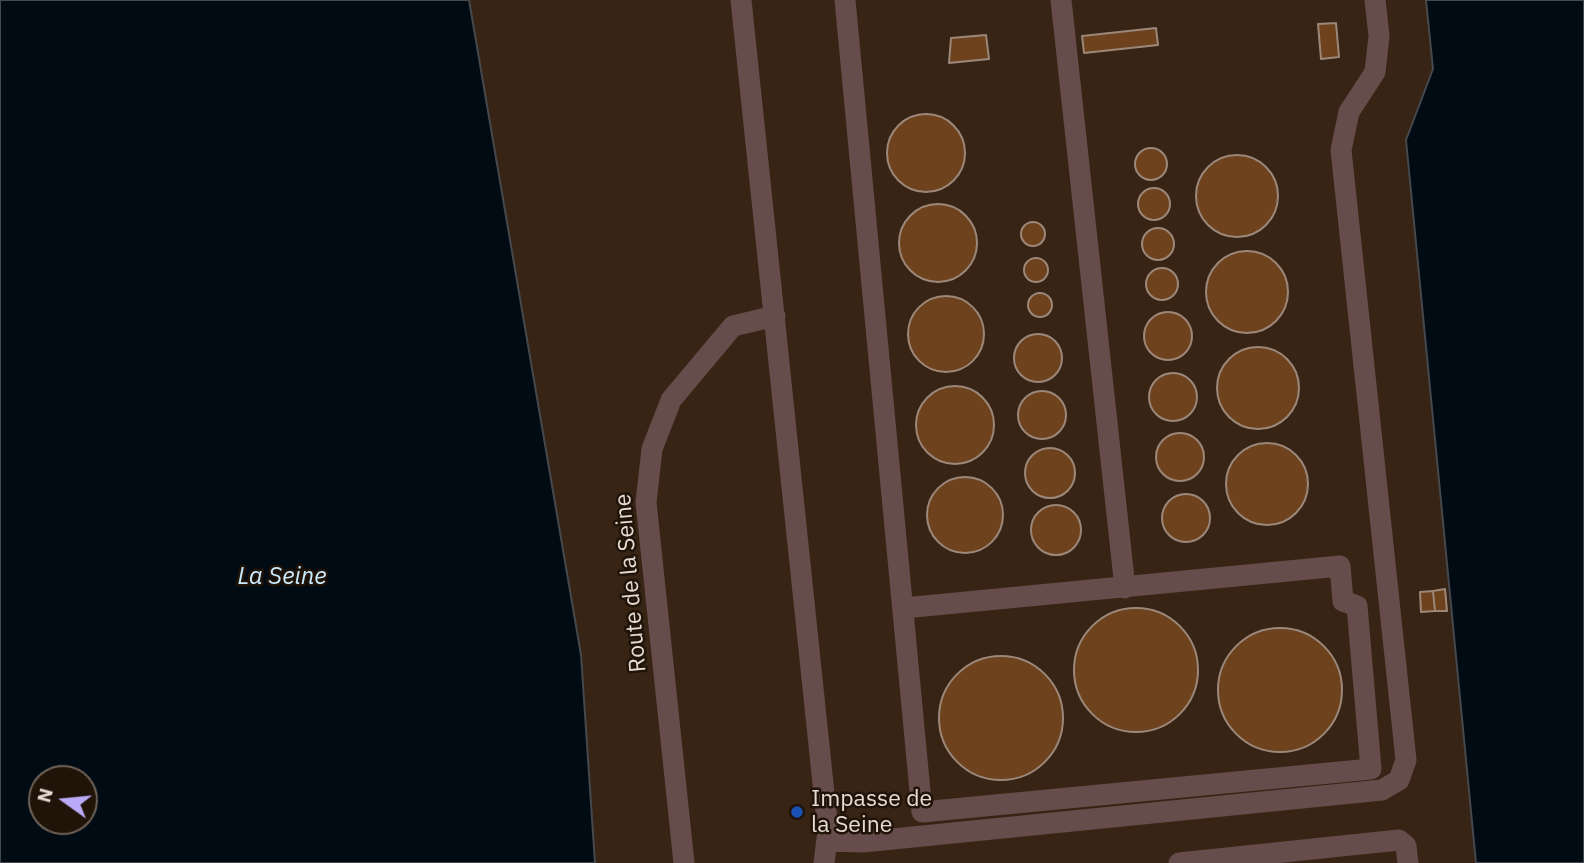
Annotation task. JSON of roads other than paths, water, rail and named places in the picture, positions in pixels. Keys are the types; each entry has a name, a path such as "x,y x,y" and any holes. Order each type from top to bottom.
{"lane":[{"path":"741,0 827,836 824,863"},
{"path":"845,0 905,608 922,812 1371,769 1357,606 1343,601 1340,566 905,608"},
{"path":"1061,0 1125,588"},
{"path":"827,836 876,841 1382,790 1399,780 1406,760 1341,150 1349,112 1375,72 1379,36 1375,0"},
{"name":"Route de la Seine","path":"684,863 646,502 652,449 671,400 733,326 775,316"},
{"path":"1179,863 1399,840 1406,846 1408,863"}],"water":[{"name":"La Seine","path":"0,0 469,0 581,655 595,863 0,863"},
{"path":"1426,0 1584,0 1584,863 1476,863 1406,140 1433,69"}],"place":[{"name":"Impasse de la Seine","path":"797,812"}]}
